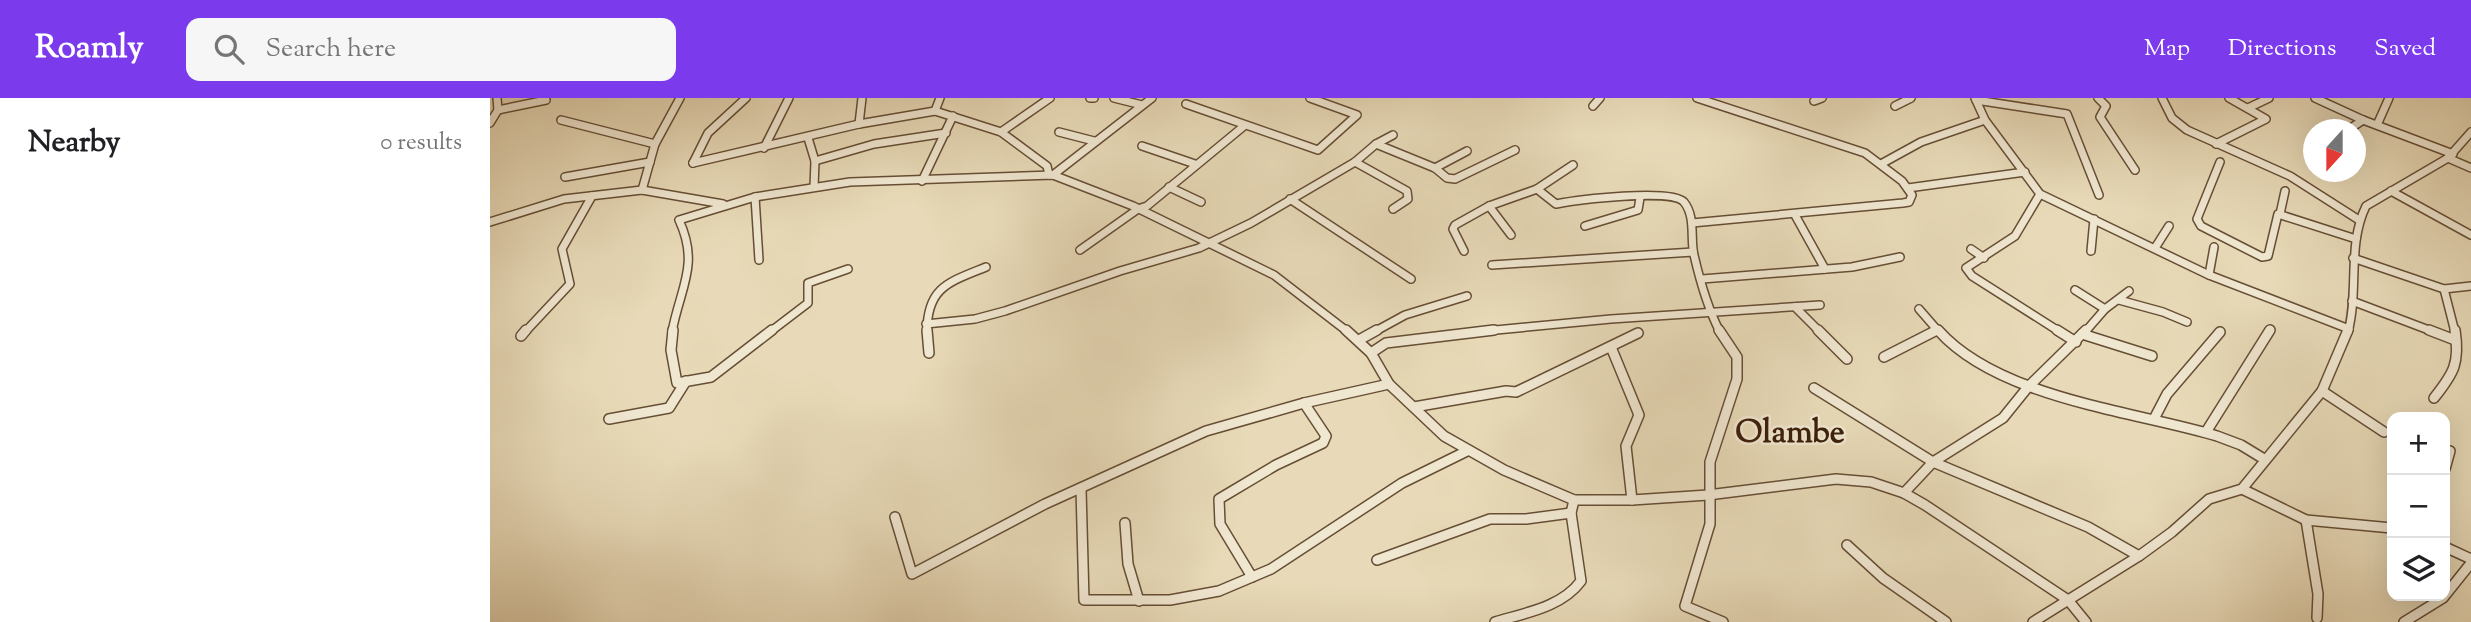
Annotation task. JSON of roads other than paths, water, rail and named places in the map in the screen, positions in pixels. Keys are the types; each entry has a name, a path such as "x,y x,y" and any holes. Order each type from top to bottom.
{"street":[{"path":"490,123 498,110 497,98"},
{"path":"642,190 655,144 680,98"},
{"path":"746,98 708,133 693,163 859,124 934,111 1001,132 1047,166 1051,175"},
{"path":"764,148 789,98"},
{"path":"859,124 862,98"},
{"path":"934,111 940,98"},
{"path":"1001,132 1050,98"},
{"path":"1114,98 1142,105"},
{"path":"1051,175 1152,98"},
{"path":"1194,98 1186,104 1318,150 1357,114 1310,98"},
{"path":"1593,106 1600,98"},
{"path":"1692,223 1903,203 1912,198 1908,188 1881,163 1865,153 1698,98"},
{"path":"1714,103 1723,98"},
{"path":"1814,101 1822,98"},
{"path":"1895,106 1910,98"},
{"path":"2098,98 2106,106 2100,117 2135,170"},
{"path":"2162,98 2172,118 2187,130 2255,158 2290,176 2359,220"},
{"path":"2216,144 2266,120 2229,98"},
{"path":"2248,108 2269,98"},
{"path":"2315,98 2361,119"},
{"path":"2377,125 2389,98"},
{"path":"1976,99 1985,120 2040,194 2209,275 2349,329"},
{"path":"1976,99 2067,114 2099,195"},
{"path":"498,110 546,100"},
{"path":"922,181 953,116"},
{"path":"561,120 655,144"},
{"path":"1881,163 1921,142 1985,120"},
{"path":"2366,121 2450,156 2471,168"},
{"path":"1080,250 1138,209 1147,206 1244,126"},
{"path":"1059,132 1094,141"},
{"path":"2033,622 2139,556 2172,532 2209,499 2242,489 2322,391 2349,329 2356,239 2359,220 2366,206 2450,156 2471,132"},
{"path":"815,161 874,144 946,133"},
{"path":"926,324 1005,311 1120,271 1212,243 1355,162 1376,144 1392,135"},
{"path":"808,138 815,161 814,187"},
{"path":"1376,144 1434,168 1447,178 1455,178 1515,150"},
{"path":"1143,146 1195,164"},
{"path":"1434,168 1467,151"},
{"path":"565,177 650,162"},
{"path":"1355,162 1407,191 1408,199 1393,209"},
{"path":"2220,162 2197,219 2201,226 2257,255 2268,256 2272,232 2280,214 2285,191"},
{"path":"1464,251 1452,227 1489,206 1537,189 1573,165"},
{"path":"1908,188 2025,172"},
{"path":"848,270 808,283 808,303 711,377 677,383 670,341 690,275 688,236 678,220 755,197 850,182 1051,175 1138,209 1274,275 1359,340 1371,353 1389,384 1444,436 1467,451 1574,500 1632,500 1708,495 1836,479 1871,482 1904,493 2068,600 2086,622"},
{"path":"1169,187 1201,202"},
{"path":"1537,189 1556,204 1605,195 1681,200 1685,203 1692,223 1693,252 1711,311 1719,330 1737,357 1738,367 1737,379 1710,462 1710,524 1685,606 1723,622"},
{"path":"490,222 540,205 642,190 727,204"},
{"path":"2391,191 2471,235"},
{"path":"2040,194 2015,236 1966,268 1968,273 2076,342"},
{"path":"522,336 570,284 562,249 592,196"},
{"path":"755,197 759,260"},
{"path":"1586,226 1638,210 1640,198"},
{"path":"1290,199 1411,279"},
{"path":"1489,206 1511,235"},
{"path":"2280,214 2356,239"},
{"path":"1795,215 1825,269"},
{"path":"2091,251 2094,219"},
{"path":"2155,247 2169,226"},
{"path":"2209,275 2214,247"},
{"path":"1971,249 1984,258"},
{"path":"1492,265 1693,252"},
{"path":"1702,279 1852,267 1900,257"},
{"path":"2354,258 2444,289 2471,286"},
{"path":"929,353 925,309 937,292 956,279 986,267"},
{"path":"2434,398 2454,370 2455,340 2444,289"},
{"path":"2075,290 2105,309"},
{"path":"1904,493 1933,462 2003,418 2013,409 2028,387 2076,342 2105,309 2129,291"},
{"path":"1359,340 1405,315 1467,296"},
{"path":"2119,300 2164,312 2187,322"},
{"path":"2352,301 2455,340"},
{"path":"1371,353 1386,343 1422,338 1711,311 1820,305"},
{"path":"1795,307 1847,359"},
{"path":"1919,309 1935,331 1992,369 2028,387 2239,442 2264,459"},
{"path":"2206,432 2270,330"},
{"path":"1884,357 1935,331"},
{"path":"2154,419 2167,394 2220,332"},
{"path":"1414,407 1506,391 1516,392 1639,333"},
{"path":"2082,334 2152,356"},
{"path":"1611,347 1639,415 1626,446 1632,500"},
{"path":"609,419 668,408 686,381"},
{"path":"895,517 912,574 1045,503 1206,431 1304,403 1389,384"},
{"path":"1814,388 1933,462 2088,527 2139,556"},
{"path":"2322,391 2384,432"},
{"path":"1252,577 1220,524 1219,499 1276,465 1323,443 1326,436 1304,403"},
{"path":"1081,489 1084,600 1139,601 1197,597 1252,577 1300,553 1402,484 1467,451"},
{"path":"2242,489 2305,520 2387,527"},
{"path":"1495,622 1562,599 1576,590 1581,581 1570,513 1574,500"},
{"path":"1377,560 1490,519 1526,519 1570,513"},
{"path":"2305,520 2318,594 2317,618"},
{"path":"1125,523 1128,564 1139,601"},
{"path":"1847,545 1883,578 1946,622"},
{"path":"2404,622 2434,607 2454,591 2471,561 2450,550"}],"district":[{"name":"Olambe","path":"1790,434"}]}
